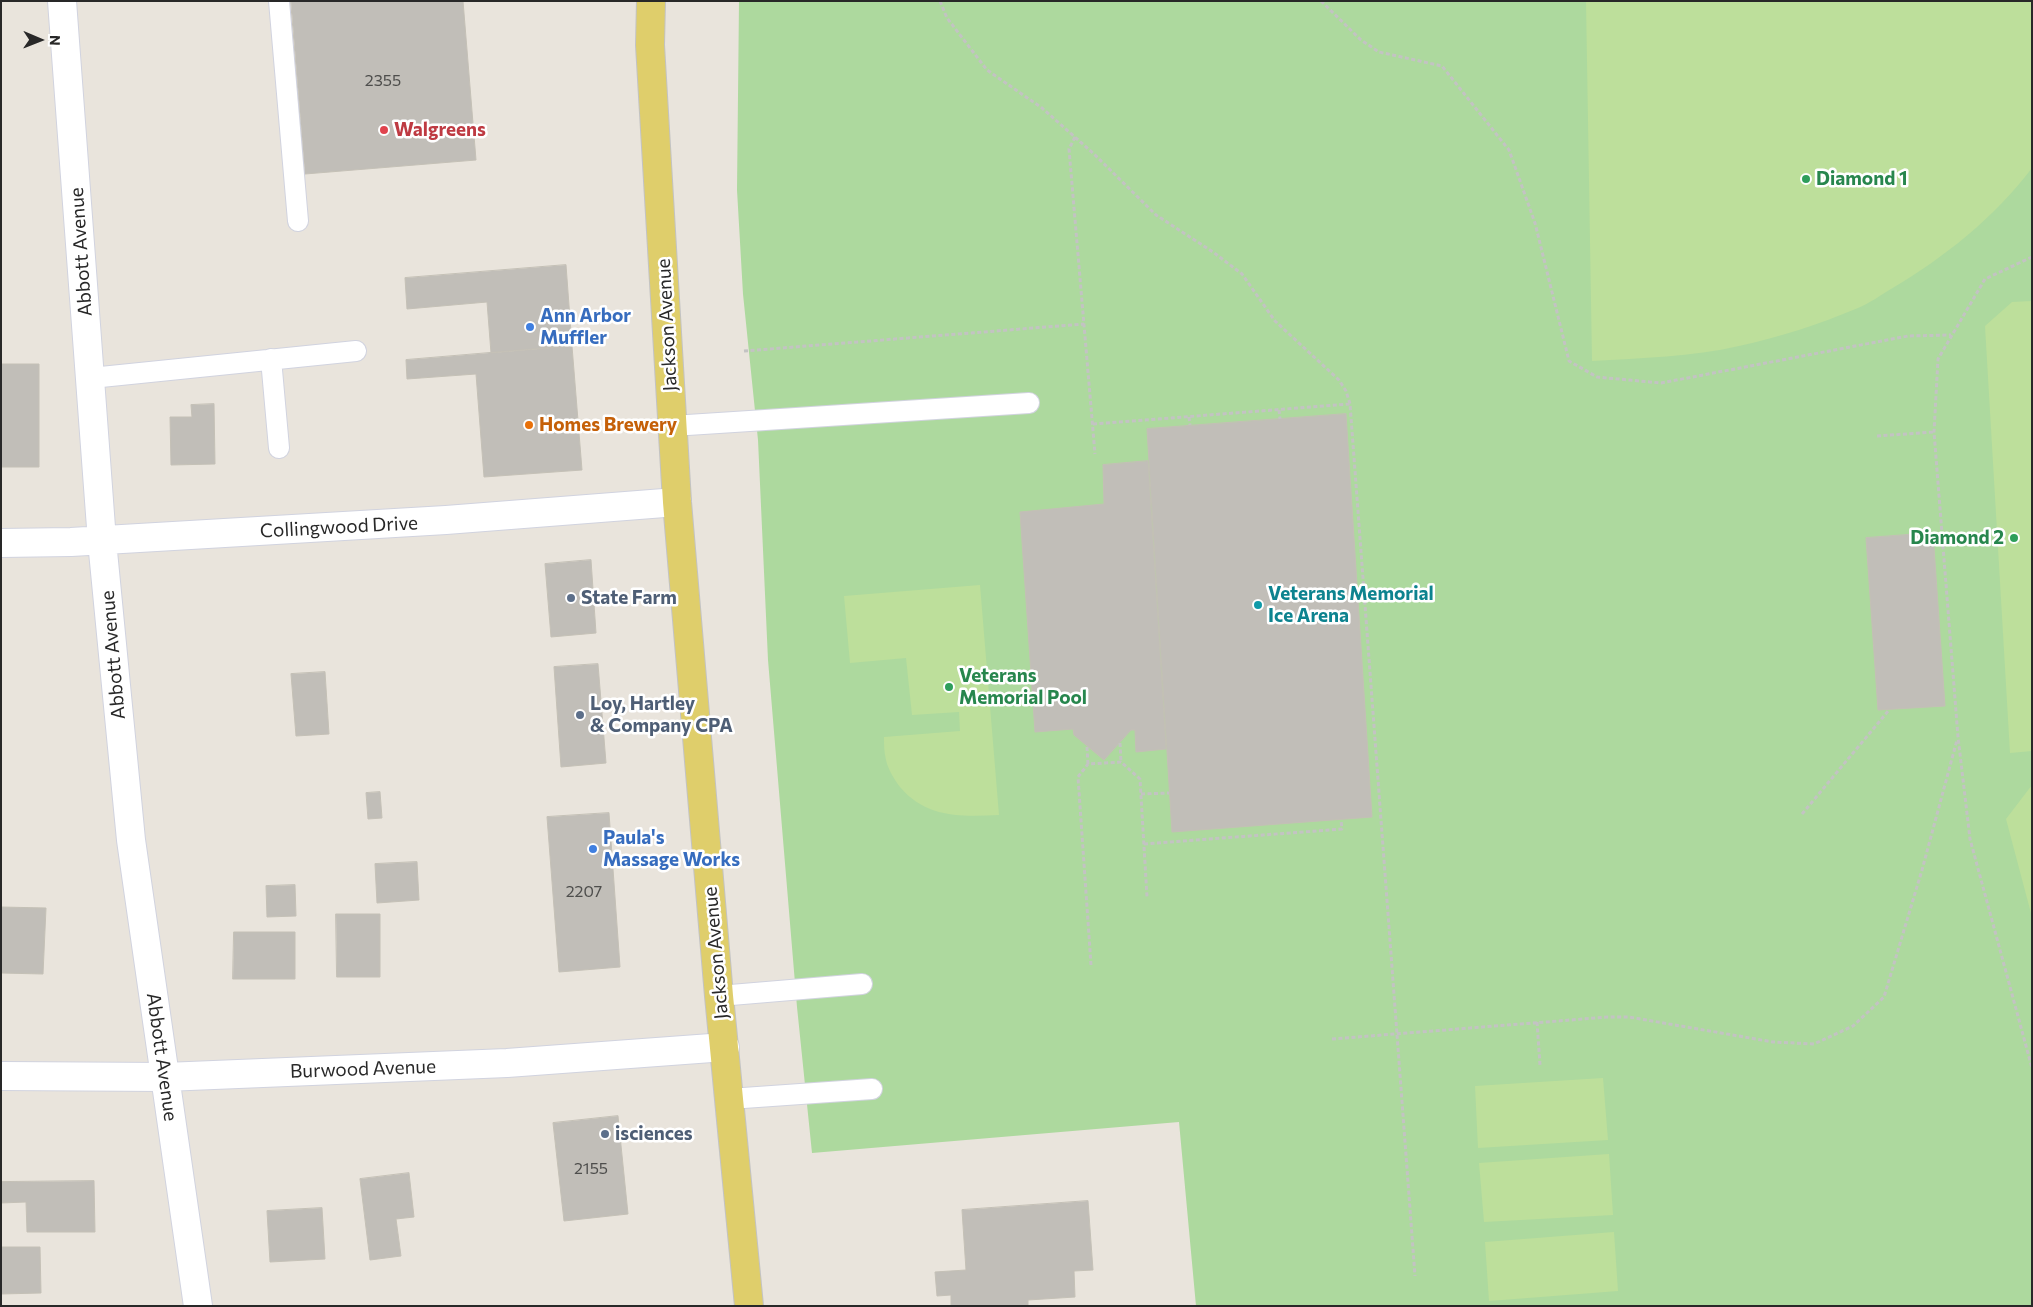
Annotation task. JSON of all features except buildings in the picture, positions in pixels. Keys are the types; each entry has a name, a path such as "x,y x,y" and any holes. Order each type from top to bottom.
{"main road":[{"name":"Jackson Avenue","path":"651,1 650,45 677,502 719,996 749,1306"}],"street":[{"name":"Abbott Avenue","path":"62,1 102,541 131,840 198,1306"},
{"name":"Collingwood Drive","path":"1,544 102,541 465,519 677,502"},
{"name":"Burwood Avenue","path":"1,1076 165,1077 507,1063 725,1047"}],"lane":[{"path":"279,1 298,221"},
{"path":"91,378 356,351"},
{"path":"271,360 279,448"},
{"path":"672,426 1030,403"},
{"path":"719,996 862,984"},
{"path":"729,1099 872,1089"}],"path":[{"path":"940,1 947,18 987,70 1042,108 1156,215 1213,252 1242,274 1275,321 1339,380 1346,391 1350,404 1415,1276"},
{"path":"1321,1 1361,40 1379,52 1442,66 1509,150 1535,223 1569,361 1597,377 1661,383 1908,336 1952,335"},
{"path":"1075,137 1068,148 1096,454"},
{"path":"2032,257 1985,279 1938,359 1934,432 1958,737 1970,839 2032,1068"},
{"path":"744,350 1084,324"},
{"path":"1093,424 1350,404"},
{"path":"1279,410 1280,419"},
{"path":"1189,416 1190,425"},
{"path":"1877,436 1934,432"},
{"path":"1802,814 1889,710"},
{"path":"1332,1039 1608,1016 1629,1017 1773,1042 1814,1044 1853,1026 1884,996 1922,870 1958,737"},
{"path":"1120,743 1121,762 1140,779 1147,897"},
{"path":"1087,746 1088,764 1078,777 1091,965"},
{"path":"1088,764 1121,762"},
{"path":"1141,794 1169,793"},
{"path":"1144,844 1342,829 1341,820"},
{"path":"1537,1022 1540,1066"}],"green space":[{"path":"739,1 2032,1 2032,1306 1196,1306 1179,1122 812,1153 797,1007 768,660 758,440 743,294 737,190"},
{"name":"Diamond 1","path":"1586,1 2032,1 2032,168 2002,204 1968,235 1911,277 1858,308 1785,334 1721,350 1666,357 1592,361"},
{"name":"Diamond 2","path":"2032,301 2032,751 2010,753 1985,326 2012,302"},
{"name":"Veterans Memorial Pool","path":"980,585 999,815 972,816 945,813 921,805 900,787 892,774 884,751 884,737 960,731 959,712 912,715 906,658 850,663 844,596"},
{"path":"2032,785 2032,917 2006,819"},
{"path":"1603,1078 1608,1140 1478,1148 1475,1086"},
{"path":"1609,1154 1613,1215 1484,1222 1479,1163"},
{"path":"1614,1232 1618,1291 1489,1301 1485,1242"}],"place":[{"name":"Walgreens","path":"384,130"},
{"name":"Diamond 1","path":"1806,179"},
{"name":"Ann Arbor Muffler","path":"530,327"},
{"name":"Homes Brewery","path":"529,425"},
{"name":"Diamond 2","path":"2014,538"},
{"name":"State Farm","path":"571,598"},
{"name":"Veterans Memorial Ice Arena","path":"1258,605"},
{"name":"Veterans Memorial Pool","path":"949,687"},
{"name":"Loy, Hartley & Company CPA","path":"580,715"},
{"name":"Paula's Massage Works","path":"593,849"},
{"name":"isciences","path":"605,1134"}]}
